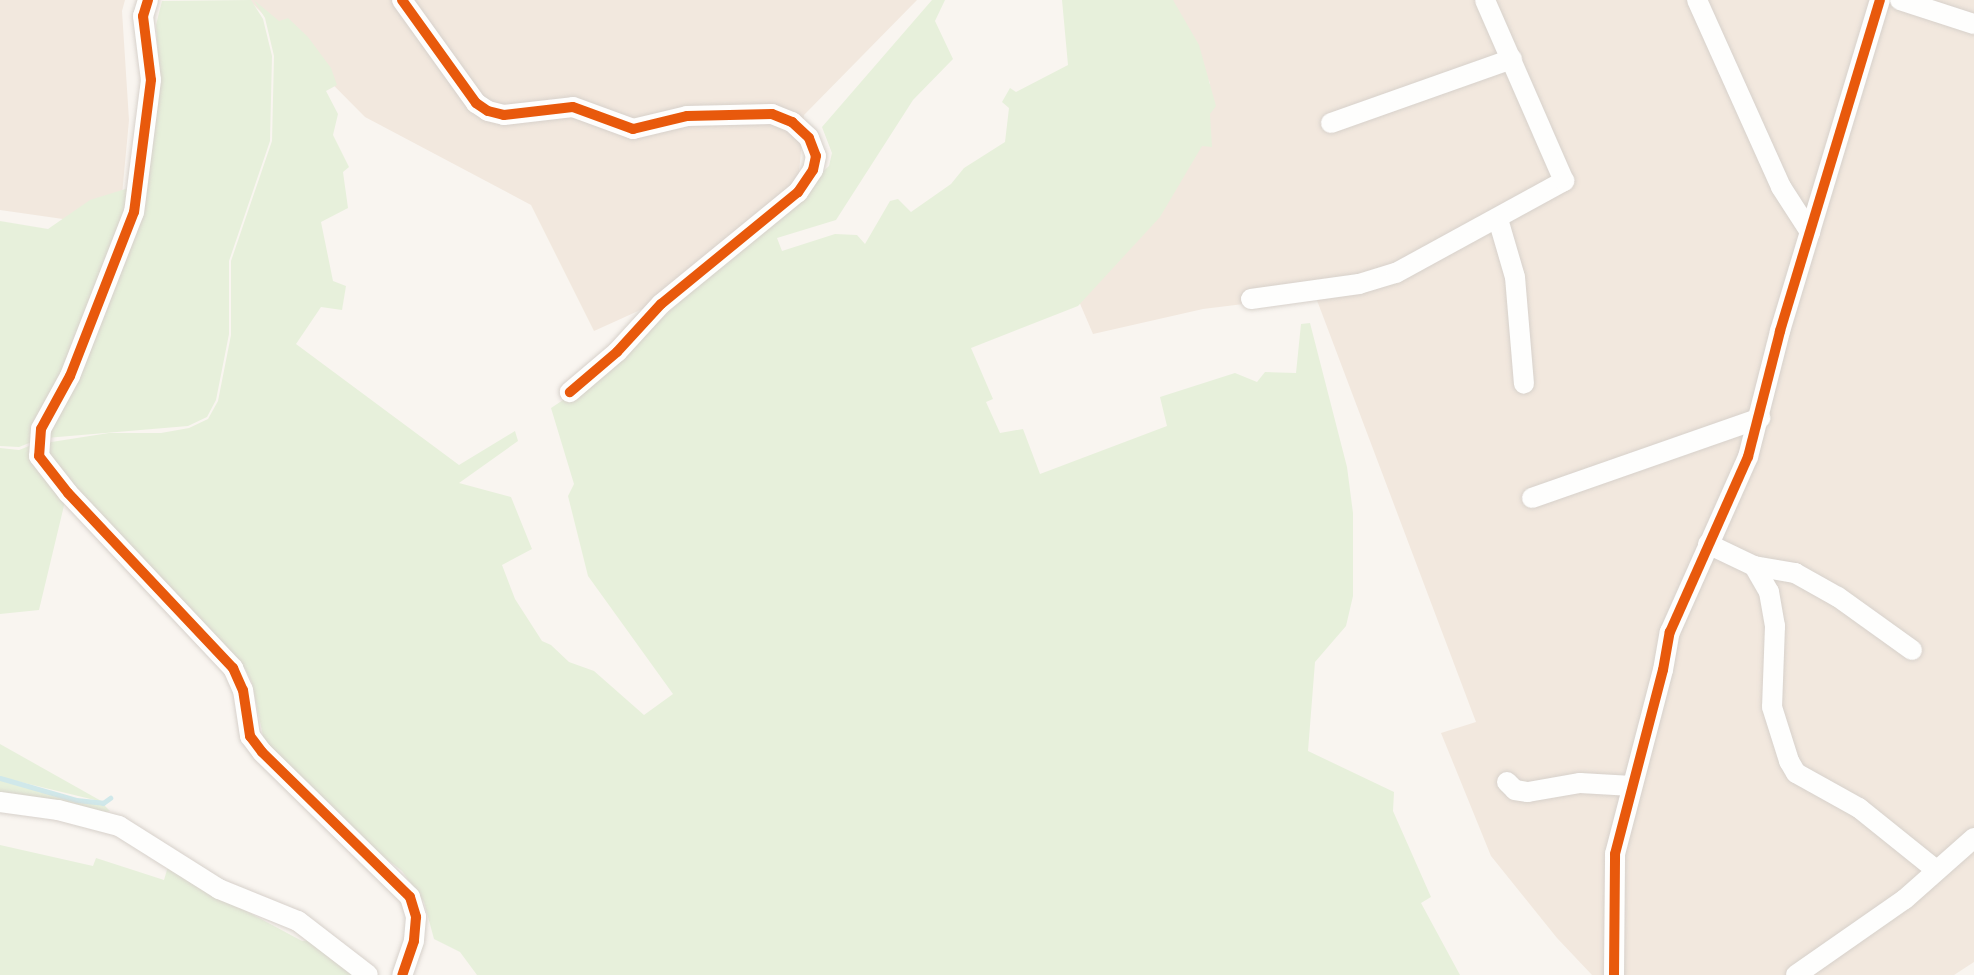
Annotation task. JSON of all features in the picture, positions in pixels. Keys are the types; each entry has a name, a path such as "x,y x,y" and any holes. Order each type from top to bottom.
{"street":[{"path":"148,0 143,16 151,80 134,212 108,272 70,376 41,429 39,456 68,493 233,668 243,690 250,736 262,752 410,897 416,917 414,941 402,975"},
{"path":"402,0 476,103 488,111 504,115 560,105 633,129 687,116 772,114 792,122 809,138 816,156 813,170 798,192 661,304 617,352 570,392"},
{"path":"1251,299 1359,284 1396,273 1564,181 1485,0"},
{"path":"1697,0 1781,187 1810,232"},
{"path":"1614,975 1615,854 1670,632 1748,457 1810,232 1880,0"},
{"path":"1900,0 1974,24"},
{"path":"1331,123 1512,59"},
{"path":"1498,219 1515,277 1524,384"},
{"path":"1532,498 1760,418"},
{"path":"1708,544 1754,566 1795,573 1838,597 1912,650"},
{"path":"1754,566 1769,592 1775,626 1772,707 1789,761 1809,783 1859,808 1936,870"},
{"path":"1507,782 1515,790 1528,792 1580,783 1632,786"},
{"path":"0,802 58,810 119,826 219,889 298,921 368,975"},
{"path":"1796,975 1905,899 1974,838"}],"shaded area":[{"path":"0,0 125,0 122,11 129,120 119,227 0,210"},
{"path":"249,0 917,0 804,115 798,185 658,302 594,331 531,205 365,117"},
{"path":"1168,0 1974,0 1974,962 1954,975 1592,975 1557,938 1491,856 1441,733 1476,722 1315,295 1203,309 1093,334 1072,285 1203,130 1210,83"}],"green space":[{"path":"251,0 263,19 272,56 270,141 229,261 229,334 216,400 207,417 188,426 46,438 86,355 160,80 156,25 162,1"},
{"path":"254,0 279,21 288,18 308,37 331,68 337,85 326,91 338,114 333,135 349,167 343,172 348,208 321,222 333,281 346,286 342,310 321,307 296,344 459,465 515,431 518,441 459,483 511,497 532,549 502,565 515,599 542,641 569,662 594,671 644,715 673,694 588,576 568,496 574,484 551,408 595,379 829,166 832,153 822,127 932,0 945,0 935,21 953,59 913,100 836,220 777,238 782,251 835,234 857,235 865,244 890,201 898,199 911,212 951,184 964,168 1005,142 1009,108 1002,102 1010,88 1016,92 1068,65 1062,0 1173,0 1199,45 1216,106 1210,114 1212,147 1202,146 1160,217 1078,306 971,348 993,399 986,402 1000,433 1023,429 1040,474 1167,426 1160,397 1235,373 1257,382 1265,372 1296,373 1301,324 1310,323 1347,467 1353,513 1353,596 1346,626 1315,662 1308,751 1394,792 1393,811 1431,897 1421,903 1460,975 477,975 460,952 434,939 424,902 402,871 358,837 334,808 264,741 252,683 246,670 139,559 51,459 45,443 109,433 161,433 189,428 208,419 218,401 231,335 231,261 272,141 274,56 265,18"},
{"path":"135,186 37,440 19,447 0,446 0,221 48,229 90,200"},
{"path":"37,443 67,493 39,610 0,614 0,448 19,450"},
{"path":"0,744 103,802 0,777"},
{"path":"0,779 76,801 103,804 110,811 91,816 40,805 25,795 0,793"},
{"path":"0,845 93,866 96,858 164,880 169,863 196,884 302,941 318,940 362,975 0,975"}],"waterway":[{"path":"0,778 76,800 103,803 110,798"}],"cycle path":[{"path":"148,0 143,16 151,80 134,212 70,376 41,429 39,456 68,493 233,668 243,690 250,736 262,752 410,897 416,917 414,941 402,975"},
{"path":"402,0 476,103 488,111 504,115 573,107 633,129 687,116 772,114 792,122 809,138 816,156 813,170 798,192 661,304 617,352 570,392"},
{"path":"1614,975 1615,854 1670,632 1748,457 1780,331 1880,0"}]}
